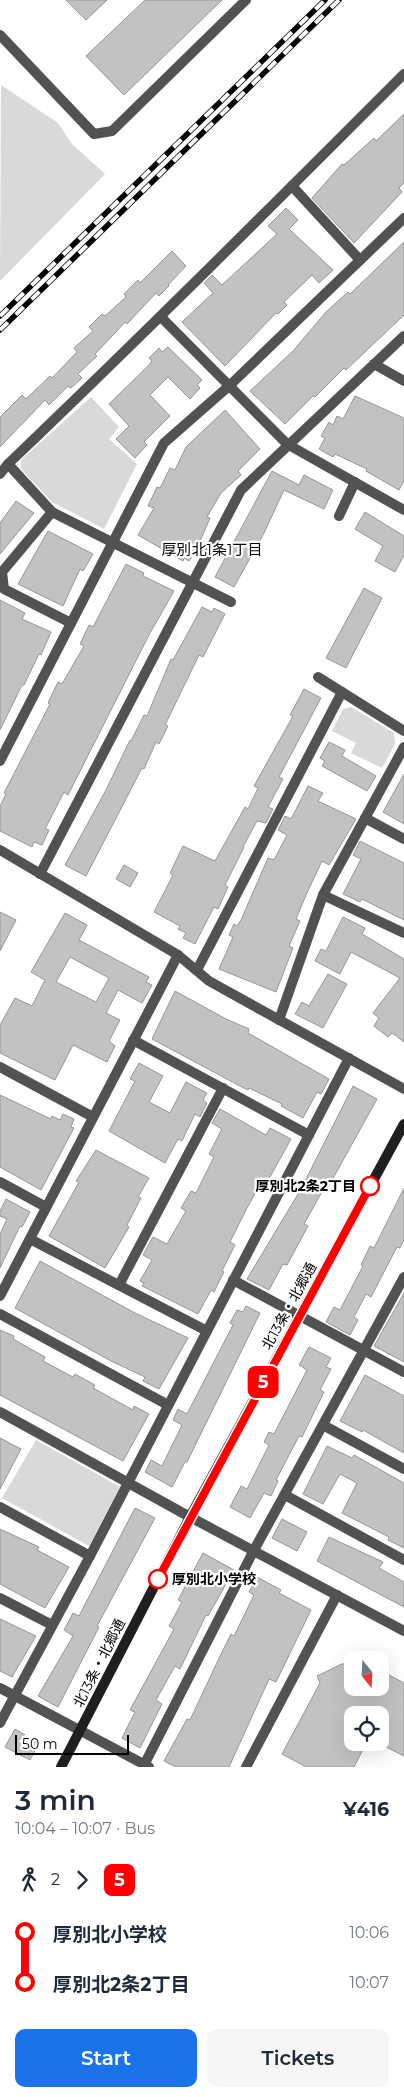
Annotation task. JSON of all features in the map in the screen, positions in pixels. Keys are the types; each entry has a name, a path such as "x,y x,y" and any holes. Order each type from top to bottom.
{"main road":[{"name":"北13条・北郷通","path":"61,1767 190,1517 404,1124"}],"street":[{"path":"0,35 94,134 112,131 246,0"},
{"path":"0,474 8,464 161,317 198,277 404,74"},
{"path":"292,186 360,260"},
{"path":"0,761 164,443 230,386 404,218"},
{"path":"161,317 287,444 404,510"},
{"path":"40,874 241,490 287,444 404,336"},
{"path":"374,364 404,381"},
{"path":"8,464 52,512 230,602"},
{"path":"339,516 355,482"},
{"path":"52,512 2,572 4,589 71,623"},
{"path":"318,677 404,731"},
{"path":"196,970 342,692"},
{"path":"279,1020 323,895 404,747"},
{"path":"365,818 404,839"},
{"path":"0,850 178,955 209,981 404,1089"},
{"path":"323,895 404,933"},
{"path":"1,1294 178,955"},
{"path":"133,1040 309,1135"},
{"path":"0,1722 90,1556 349,1058"},
{"path":"0,1067 93,1117"},
{"path":"119,1285 223,1088"},
{"path":"0,1182 46,1207"},
{"path":"30,1239 206,1331"},
{"path":"0,1688 146,1766 254,1550 404,1279"},
{"path":"233,1280 404,1372"},
{"path":"0,1314 168,1405"},
{"path":"0,1412 127,1483 404,1631"},
{"path":"323,1425 404,1469"},
{"path":"285,1495 404,1560"},
{"path":"0,1507 90,1556"},
{"path":"246,1767 336,1595"},
{"path":"0,1598 52,1625"}],"shaded area":[{"path":"1,85 58,123 72,144 105,174 0,281"},
{"path":"91,397 119,427 109,439 137,464 104,529 52,502 21,469 21,460"},
{"path":"351,707 394,733 395,744 382,768 351,753 356,743 332,731 343,709"},
{"path":"36,1440 120,1487 89,1546 2,1498"}],"building":[{"path":"66,0 107,0 86,20"},
{"path":"145,0 222,0 124,95 86,56"},
{"path":"404,114 404,183 399,188 402,192 354,243 312,198 342,164 344,165 374,138 376,141"},
{"path":"286,208 298,220 289,229 333,270 319,283 312,275 284,302 287,305 278,314 276,313 225,366 182,322 213,293 204,283 212,275 222,285 277,234 268,226"},
{"path":"404,242 404,315 346,370 344,368 315,397 313,396 285,424 250,391 293,351 326,312 348,292 350,294"},
{"path":"172,251 186,266 169,286 159,296 156,293 127,324 125,322 95,354 97,356 78,374 82,378 71,388 68,386 49,405 45,400 0,447 0,417 22,395 26,399 50,376 52,378 77,352 74,348 93,331 89,327 102,314 105,316 126,297 124,294 138,280 140,283"},
{"path":"168,347 202,380 197,385 200,388 190,399 168,377 150,395 170,416 144,442 147,445 135,458 116,439 129,426 109,404 149,365 152,361 149,358 159,348 162,352"},
{"path":"355,396 404,418 404,481 399,490 366,471 367,469 335,454 333,457 319,449 325,438 321,436 329,422 333,425 337,416 343,419"},
{"path":"225,410 260,449 238,471 241,475 221,493 207,517 210,518 197,548 189,561 184,558 183,561 138,535 154,508 148,506 157,487 160,488 170,468 175,470 186,447"},
{"path":"272,471 299,485 304,475 333,490 324,509 284,490 264,533 234,587 215,577"},
{"path":"16,501 34,513 0,554 0,523"},
{"path":"365,512 404,536 404,555 395,572 375,561 383,546 355,529"},
{"path":"48,531 93,554 83,571 80,569 63,606 18,584"},
{"path":"126,564 144,573 143,576 174,591 150,633 68,795 64,792 45,829 49,830 42,845 34,842 32,847 0,831 0,806 6,794 4,793 50,704 48,703 58,682 62,684 84,646 80,644 89,625 93,627"},
{"path":"364,588 382,598 346,668 326,658"},
{"path":"0,600 25,613 22,619 51,632 41,655 39,654 24,685 22,685 0,730"},
{"path":"202,607 212,612 214,608 225,614 203,657 199,655 165,725 168,726 159,744 156,742 144,769 142,768 86,876 65,865 106,790 130,740 144,715 147,716 171,659 173,660"},
{"path":"304,689 321,698 279,777 283,779 268,807 273,809 266,823 257,821 225,885 228,887 218,909 214,907 195,944 183,938 186,933 178,929 180,926 154,912 173,875 170,873 183,846 215,861 245,807 248,809 258,788 254,786 293,716 290,715"},
{"path":"329,742 345,750 342,756 376,776 367,791 322,766 325,761 320,758"},
{"path":"404,774 404,824 383,812"},
{"path":"308,786 323,793 318,801 356,819 329,865 322,861 306,895 296,919 300,921 289,946 293,948 276,992 219,969 233,937 229,935 234,924 237,926 241,920 268,858 274,860 287,835 278,830 285,816 291,819"},
{"path":"360,841 404,863 404,920 362,899 360,902 343,894 361,859 353,855"},
{"path":"124,865 138,873 130,887 116,879"},
{"path":"0,912 16,920 0,951"},
{"path":"65,913 87,925 79,940 149,977 146,982 152,985 142,1003 118,990 106,1013 120,1020 109,1041 115,1046 107,1062 73,1045 55,1080 0,1053 0,1025 15,998 32,1006 45,980 31,972","holes":["70,957 109,978 96,1002 56,982"]},
{"path":"343,917 365,928 362,934 404,959 404,1042 392,1033 388,1037 374,1026 379,1018 373,1013 400,978 351,952 340,974 315,961 321,949 326,951"},
{"path":"328,974 347,984 323,1028 295,1014 302,1002 309,1006"},
{"path":"175,991 226,1019 249,1029 248,1033 329,1079 321,1094 317,1092 303,1118 281,1106 282,1104 249,1088 248,1090 238,1085 152,1039"},
{"path":"139,1063 163,1076 149,1102 170,1113 186,1082 207,1093 203,1100 207,1103 200,1117 195,1114 182,1141 178,1139 165,1163 109,1131 135,1081 130,1079"},
{"path":"353,1086 377,1099 326,1191 323,1190 304,1224 308,1226 287,1265 283,1264 269,1290 247,1279 301,1189"},
{"path":"0,1095 51,1119 52,1116 60,1120 63,1114 74,1119 71,1127 74,1128 41,1190 0,1167"},
{"path":"220,1109 266,1135 270,1128 291,1139 265,1186 261,1183 247,1208 230,1242 235,1245 222,1271 224,1272 214,1292 211,1290 198,1314 142,1286 144,1283 140,1281 152,1260 143,1255 153,1237 167,1244 186,1211 181,1208 191,1191 196,1193 214,1157 209,1154 222,1129 212,1123"},
{"path":"96,1150 149,1178 138,1197 141,1198 127,1225 129,1227 105,1268 49,1236 79,1182 76,1181"},
{"path":"404,1188 404,1240 400,1248 397,1247 371,1297 366,1294 354,1317 358,1320 350,1335 326,1322 334,1307 340,1310 363,1266 361,1265 370,1246 374,1248"},
{"path":"6,1199 30,1212 22,1227 20,1226 0,1268 0,1234 7,1219 0,1216 0,1211"},
{"path":"40,1261 135,1313 188,1338 159,1389 143,1381 145,1377 111,1361 15,1308"},
{"path":"404,1293 404,1362 374,1346"},
{"path":"246,1306 260,1313 187,1462 185,1462 172,1487 145,1472 151,1460 162,1466 182,1425 173,1420 178,1409 187,1414 233,1325 230,1323 237,1310 243,1312"},
{"path":"0,1330 14,1336 13,1339 45,1357 43,1361 73,1377 75,1374 95,1385 93,1388 133,1410 134,1406 149,1414 123,1461 0,1395"},
{"path":"309,1347 331,1358 326,1367 331,1369 320,1390 324,1392 302,1437 299,1436 276,1480 278,1481 271,1496 264,1493 250,1518 230,1507 241,1486 247,1489 269,1445 264,1442 269,1432 274,1434 307,1370 299,1365"},
{"path":"365,1375 404,1396 404,1453 363,1430 362,1432 340,1421"},
{"path":"0,1438 21,1449 0,1489"},
{"path":"327,1446 352,1458 354,1455 404,1483 404,1548 388,1540 389,1537 342,1513 357,1483 340,1474 323,1504 303,1494"},
{"path":"135,1508 155,1518 97,1626 99,1627 58,1707 38,1696 73,1636 64,1630 73,1613 79,1616"},
{"path":"282,1519 307,1532 297,1551 272,1538"},
{"path":"0,1529 39,1547 37,1550 69,1567 45,1608 0,1584"},
{"path":"329,1537 383,1562 379,1568 404,1582 404,1607 317,1561"},
{"path":"203,1553 234,1570 208,1616 206,1615 180,1669 175,1666 156,1700 162,1704 140,1748 122,1738 135,1712 130,1710 174,1629 169,1626 182,1602 178,1600"},
{"path":"257,1577 281,1590 279,1593 311,1610 276,1682 269,1679 229,1767 176,1767 164,1761 187,1719 190,1720 231,1634 234,1636 254,1595 249,1592"},
{"path":"0,1619 36,1636 12,1677 0,1671"},
{"path":"344,1664 344,1696 389,1696 389,1675 404,1683 404,1756 389,1748 389,1706 344,1706 344,1751 362,1751 354,1767 306,1767 282,1754 320,1683 317,1676"},
{"path":"15,1729 39,1743 30,1760 5,1747"}],"railway":[{"path":"0,316 325,0"},
{"path":"0,330 339,0"}],"bus line":[{"name":"5","path":"158,1579 207,1485 370,1186"}],"place":[{"name":"厚別北2条2丁目","path":"370,1186"},
{"name":"厚別北小学校","path":"158,1579"}],"district":[{"name":"厚別北1条1丁目","path":"212,550"}]}
